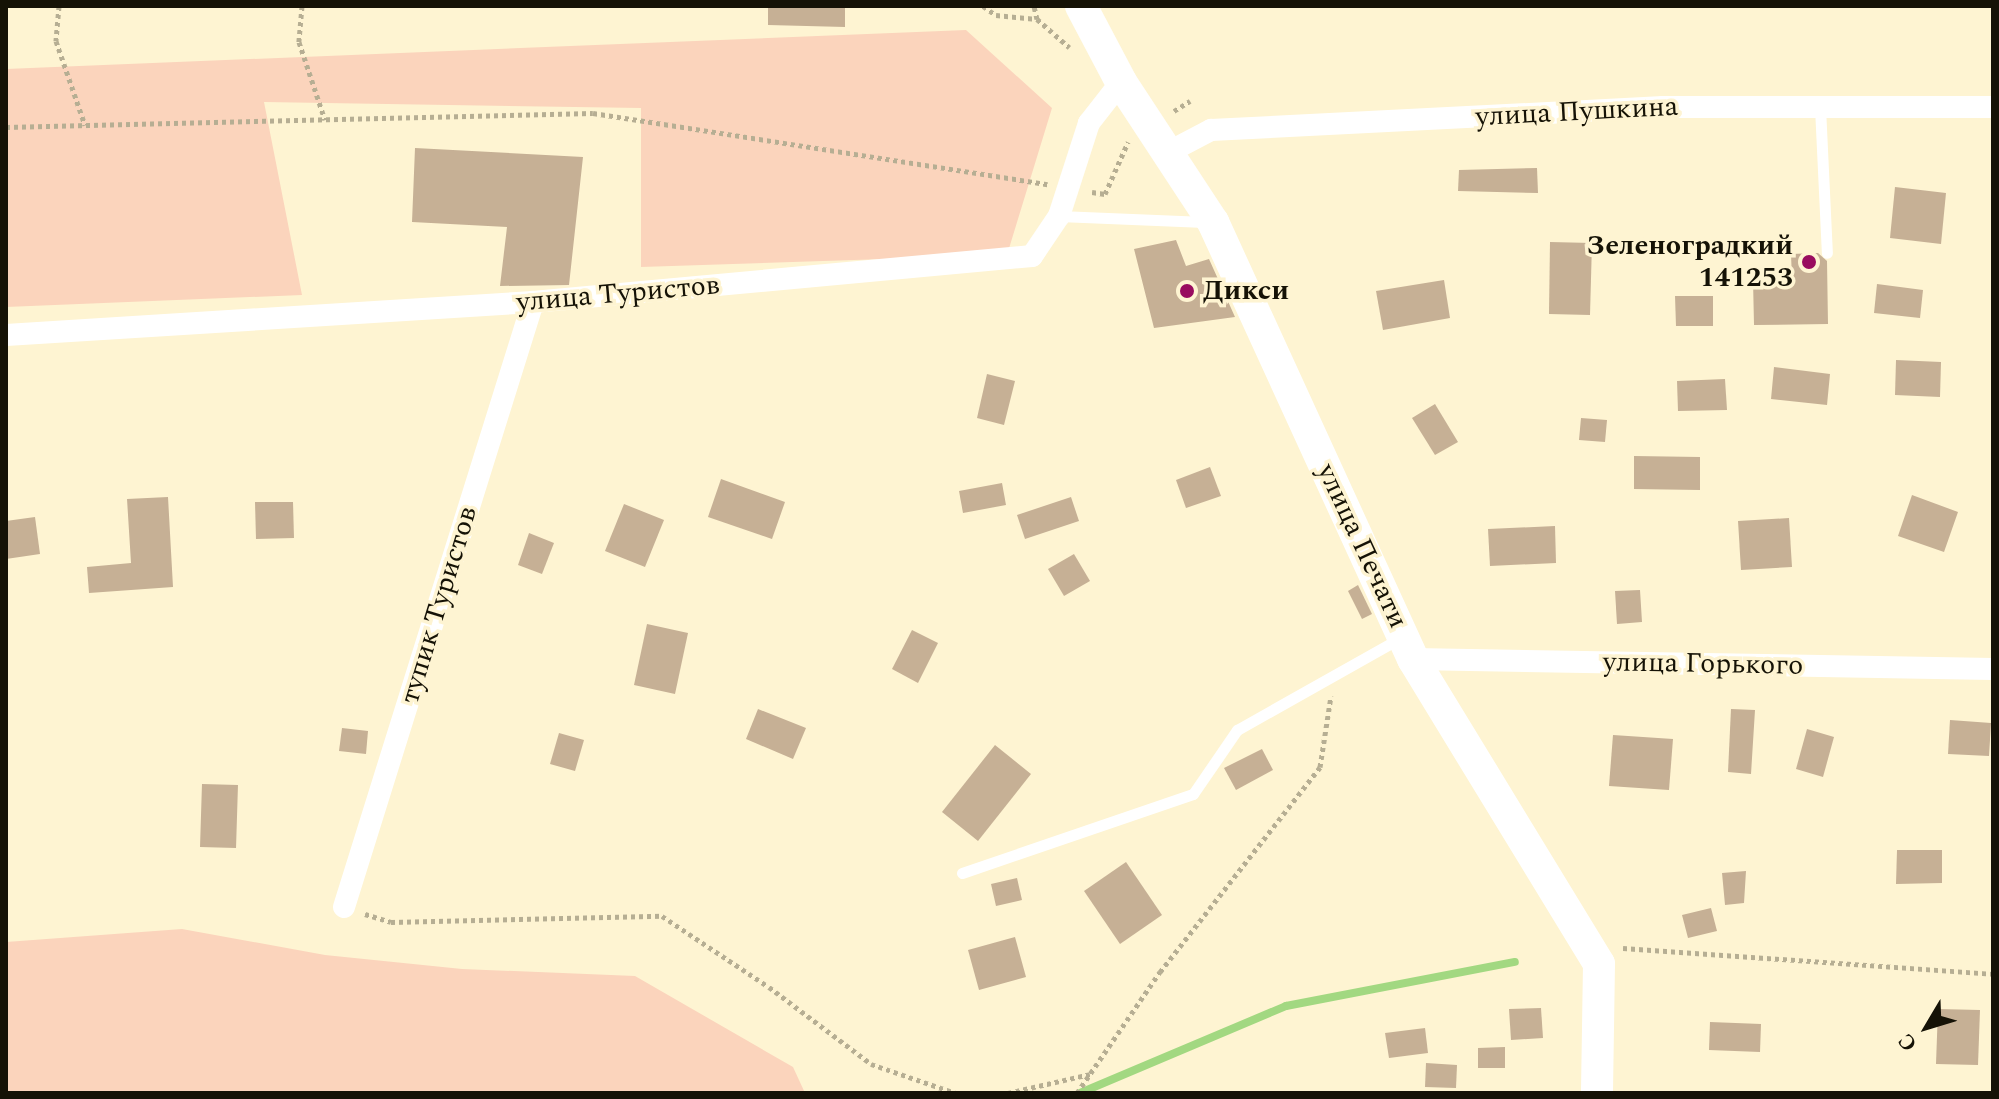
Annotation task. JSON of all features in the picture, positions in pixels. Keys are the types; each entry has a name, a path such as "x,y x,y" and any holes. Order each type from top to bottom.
{"street":[{"name":"улица Печати","path":"1081,6 1121,82 1213,222 1408,648 1599,964 1597,1093"},
{"name":"улица Туристов","path":"6,335 533,302 1032,256 1059,216 1089,123 1121,82"},
{"name":"улица Пушкина","path":"1159,140 1211,130 1663,107 1993,107"},
{"name":"тупик Туристов","path":"344,907 533,302"},
{"name":"улица Горького","path":"1408,648 1993,669"}],"lane":[{"path":"1820,107 1827,253"},
{"path":"1059,216 1213,222"},
{"path":"962,873 1193,794 1237,730 1334,675 1408,648"}],"path":[{"path":"59,6 56,41 85,125"},
{"path":"302,6 299,42 325,120"},
{"path":"983,6 996,15 1037,19 1034,6"},
{"path":"6,127 593,113 1105,194 1130,135 1159,140 1190,101"},
{"path":"1077,1093 1160,972 1320,767 1334,675"},
{"path":"344,907 391,922 662,916 769,987 871,1064 955,1093"},
{"path":"1618,947 1993,974"},
{"path":"1008,1093 1091,1074"}],"shaded area":[{"path":"966,30 1052,108 1007,255 641,267 641,108 264,102 302,295 6,307 6,69"},
{"path":"182,929 325,955 462,969 635,976 793,1067 805,1093 6,1093 6,942"}],"building":[{"path":"768,6 845,6 845,27 768,25"},
{"path":"415,148 583,157 569,285 500,286 507,227 412,222"},
{"path":"1537,168 1538,193 1458,191 1459,170"},
{"path":"1895,187 1946,193 1941,244 1890,238"},
{"name":"Дикси","path":"1176,240 1186,266 1209,259 1235,317 1154,328 1134,249"},
{"path":"1550,242 1592,243 1590,315 1549,314"},
{"path":"1818,253 1827,261 1828,324 1754,325 1753,280 1792,280 1791,254"},
{"path":"1444,280 1450,318 1383,330 1376,291"},
{"path":"1877,284 1923,290 1920,318 1874,313"},
{"path":"1675,296 1713,296 1713,326 1676,326"},
{"path":"1896,360 1941,362 1940,397 1895,395"},
{"path":"1774,367 1830,374 1827,405 1771,399"},
{"path":"987,374 1015,381 1004,425 977,418"},
{"path":"1725,379 1727,410 1678,411 1677,381"},
{"path":"1435,404 1458,442 1435,455 1412,418"},
{"path":"1581,418 1607,420 1605,442 1579,440"},
{"path":"1634,456 1700,457 1700,490 1634,489"},
{"path":"1210,467 1221,496 1186,508 1176,480"},
{"path":"721,479 785,502 772,539 708,517"},
{"path":"1002,483 1006,505 963,513 959,491"},
{"path":"1912,495 1958,512 1944,552 1898,536"},
{"path":"168,497 173,587 89,593 87,567 131,563 127,499"},
{"path":"1071,497 1079,521 1025,539 1017,515"},
{"path":"255,502 293,502 294,538 256,539"},
{"path":"624,504 664,520 645,567 605,551"},
{"path":"35,517 40,554 6,559 6,521"},
{"path":"1789,518 1792,567 1741,570 1738,521"},
{"path":"1555,526 1556,563 1490,566 1488,529"},
{"path":"529,533 554,543 542,574 518,565"},
{"path":"1074,554 1090,581 1064,596 1048,569"},
{"path":"1358,585 1372,614 1362,619 1348,591"},
{"path":"1640,590 1642,622 1617,624 1615,591"},
{"path":"647,624 688,633 675,694 634,685"},
{"path":"912,630 938,643 918,683 892,669"},
{"path":"758,709 806,728 793,759 746,739"},
{"path":"1731,709 1755,710 1751,774 1728,772"},
{"path":"1950,720 1991,723 1989,756 1948,754"},
{"path":"342,728 368,731 366,754 339,751"},
{"path":"1807,729 1834,737 1823,777 1796,769"},
{"path":"559,733 584,740 575,771 550,764"},
{"path":"1613,735 1673,739 1669,790 1609,786"},
{"path":"995,745 1031,774 978,841 942,812"},
{"path":"1262,749 1273,770 1236,790 1224,768"},
{"path":"202,784 238,785 236,848 200,847"},
{"path":"1897,850 1942,850 1942,883 1896,884"},
{"path":"1126,862 1162,915 1120,944 1084,891"},
{"path":"1746,871 1744,903 1725,905 1722,873"},
{"path":"1017,878 1022,900 996,906 991,884"},
{"path":"1711,908 1717,931 1688,938 1682,915"},
{"path":"1015,937 1026,977 979,990 968,950"},
{"path":"1541,1008 1543,1038 1511,1040 1509,1009"},
{"path":"1938,1009 1980,1010 1978,1065 1936,1064"},
{"path":"1710,1022 1761,1024 1760,1052 1709,1050"},
{"path":"1425,1028 1428,1053 1389,1058 1385,1033"},
{"path":"1505,1047 1505,1068 1478,1068 1478,1048"},
{"path":"1426,1063 1457,1065 1456,1088 1425,1087"}],"waterway":[{"path":"1080,1093 1286,1006 1515,962"}],"place":[{"name":"Зеленоградкий 141253","path":"1809,262"},
{"name":"Дикси","path":"1187,291"}]}
